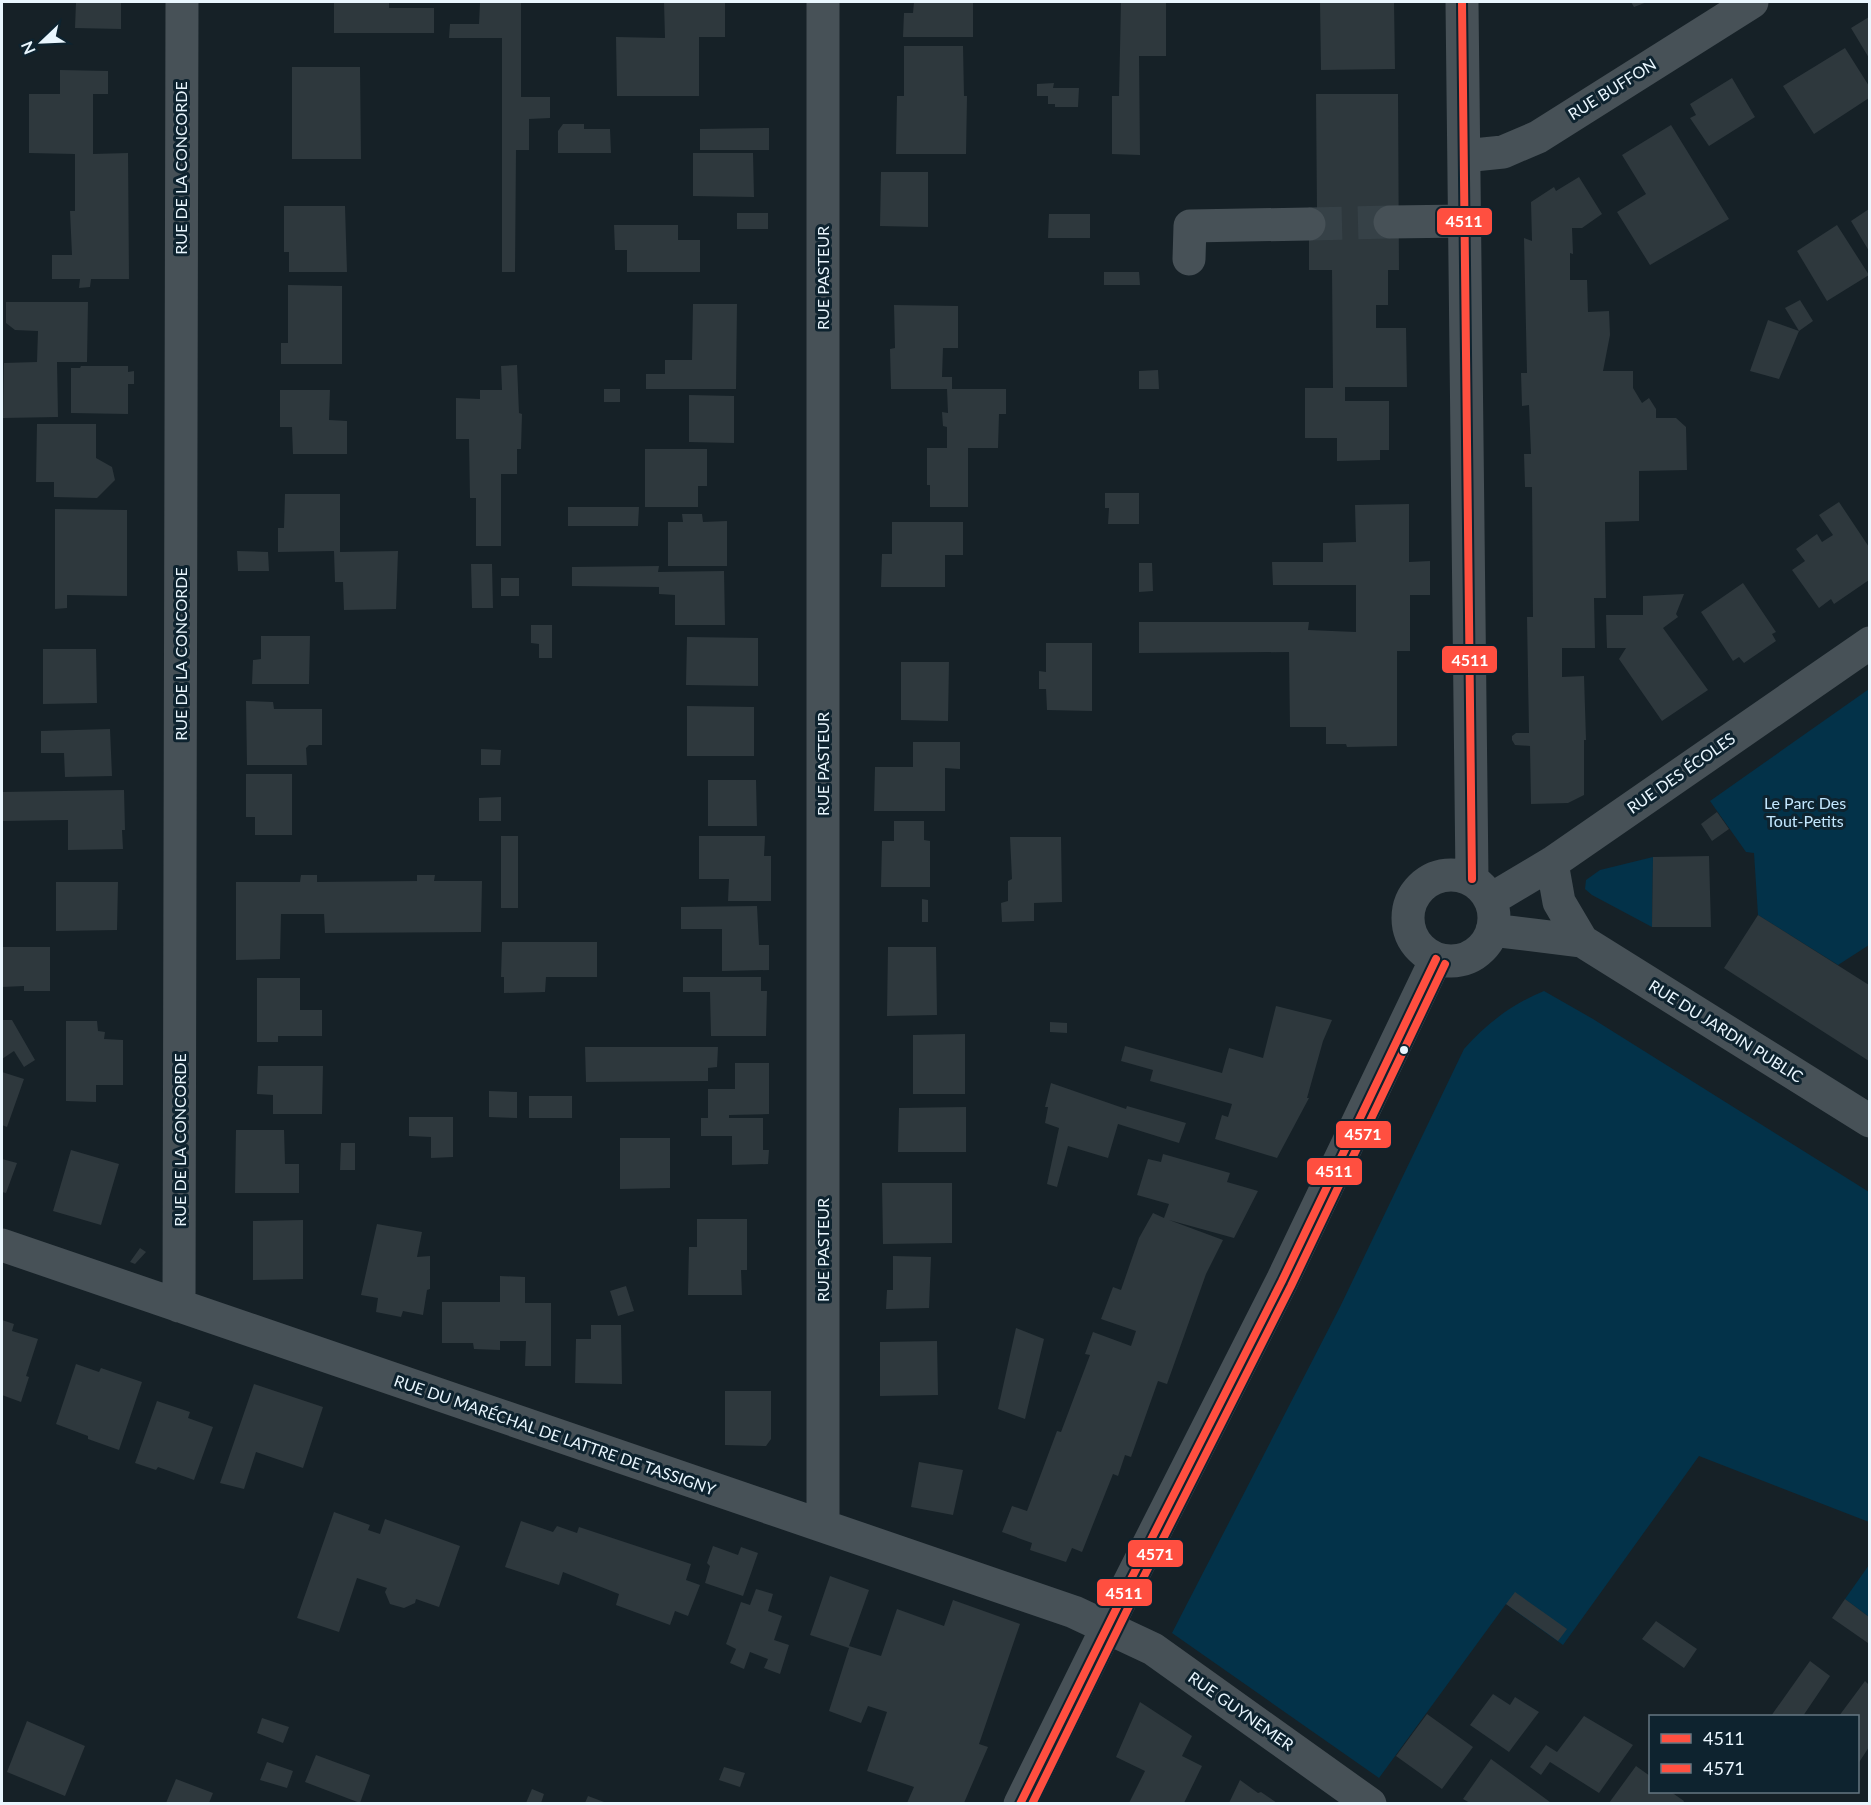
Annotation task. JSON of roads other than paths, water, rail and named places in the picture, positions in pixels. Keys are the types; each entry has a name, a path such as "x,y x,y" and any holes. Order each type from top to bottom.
{"street":[{"name":"RUE DE LA CONCORDE","path":"179,1306 182,2"},
{"name":"RUE PASTEUR","path":"823,2 823,1526"},
{"path":"1462,2 1465,221 1487,943 1477,953 1464,959 1450,961 1436,959 1416,944 1398,905 1413,896 1422,885 1445,874 1459,875 1485,903"},
{"name":"RUE BUFFON","path":"1464,156 1503,152 1538,137 1752,2"},
{"path":"1390,222 1465,221"},
{"path":"1189,259 1190,226 1309,224"},
{"name":"RUE DES ÉCOLES","path":"1485,903 1552,862 1869,643"},
{"name":"RUE DU JARDIN PUBLIC","path":"1552,862 1558,902 1582,941"},
{"name":"RUE DU JARDIN PUBLIC","path":"1485,903 1582,941 1869,1121"},
{"path":"1020,1803 1282,1281 1436,959"},
{"name":"RUE DU MARÉCHAL DE LATTRE DE TASSIGNY","path":"2,1245 1074,1612 1106,1628"},
{"name":"RUE GUYNEMER","path":"1106,1628 1154,1649 1370,1803"}],"tunnel":[{"path":"1309,224 1390,222"}],"park label":[{"name":"Le Parc Des Tout-Petits","path":"1805,812"}]}
